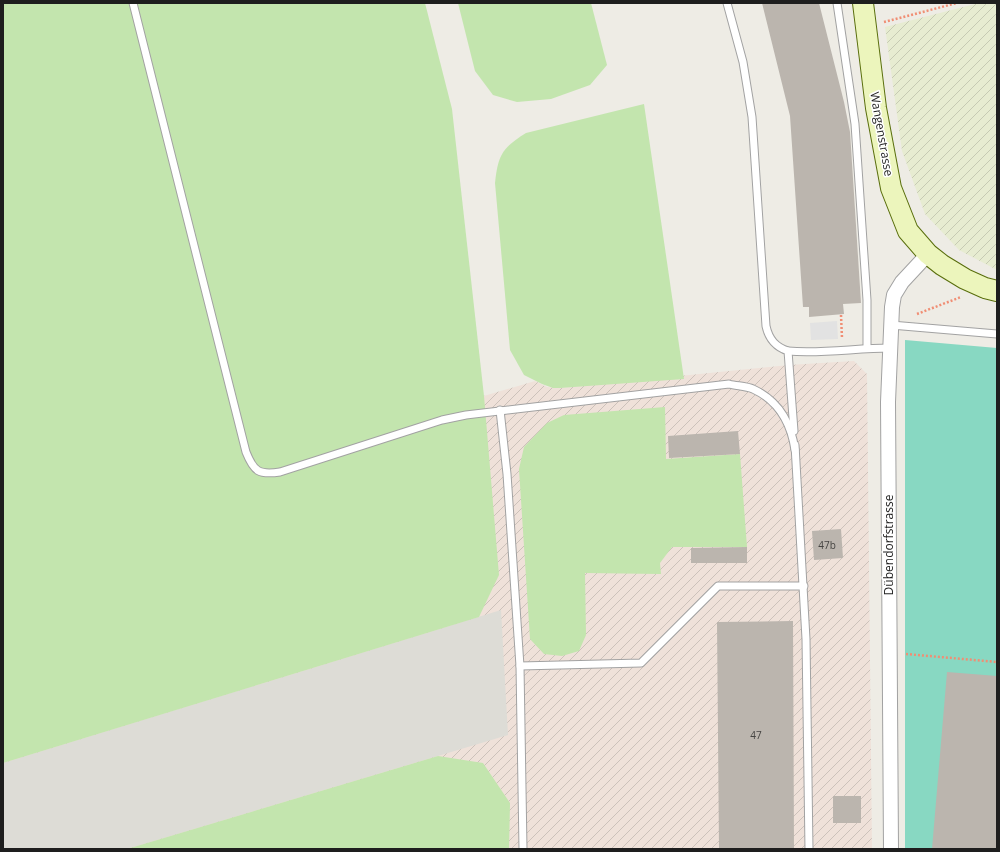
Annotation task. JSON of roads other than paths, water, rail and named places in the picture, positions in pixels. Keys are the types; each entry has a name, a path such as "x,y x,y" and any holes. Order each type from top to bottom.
{"main road":[{"name":"Wangenstrasse","path":"863,3 876,108 891,188 908,231 928,254 965,279 991,289"}],"street":[{"name":"Dübendorfstrasse","path":"891,849 888,402 890,325 894,294 902,282 928,254"}],"lane":[{"path":"133,3 246,452 252,466 265,474 280,472 442,420 466,415 729,384 753,389 773,402 788,421 793,434 795,450"},
{"path":"727,3 742,62 752,117 766,326 768,336 773,342 788,352 890,348"},
{"path":"837,3 855,124 867,300 867,348"},
{"path":"890,325 997,334"},
{"path":"788,352 804,586 809,849"},
{"path":"500,410 507,474 520,666 523,849"},
{"path":"520,666 641,663 718,586 804,586"}]}
